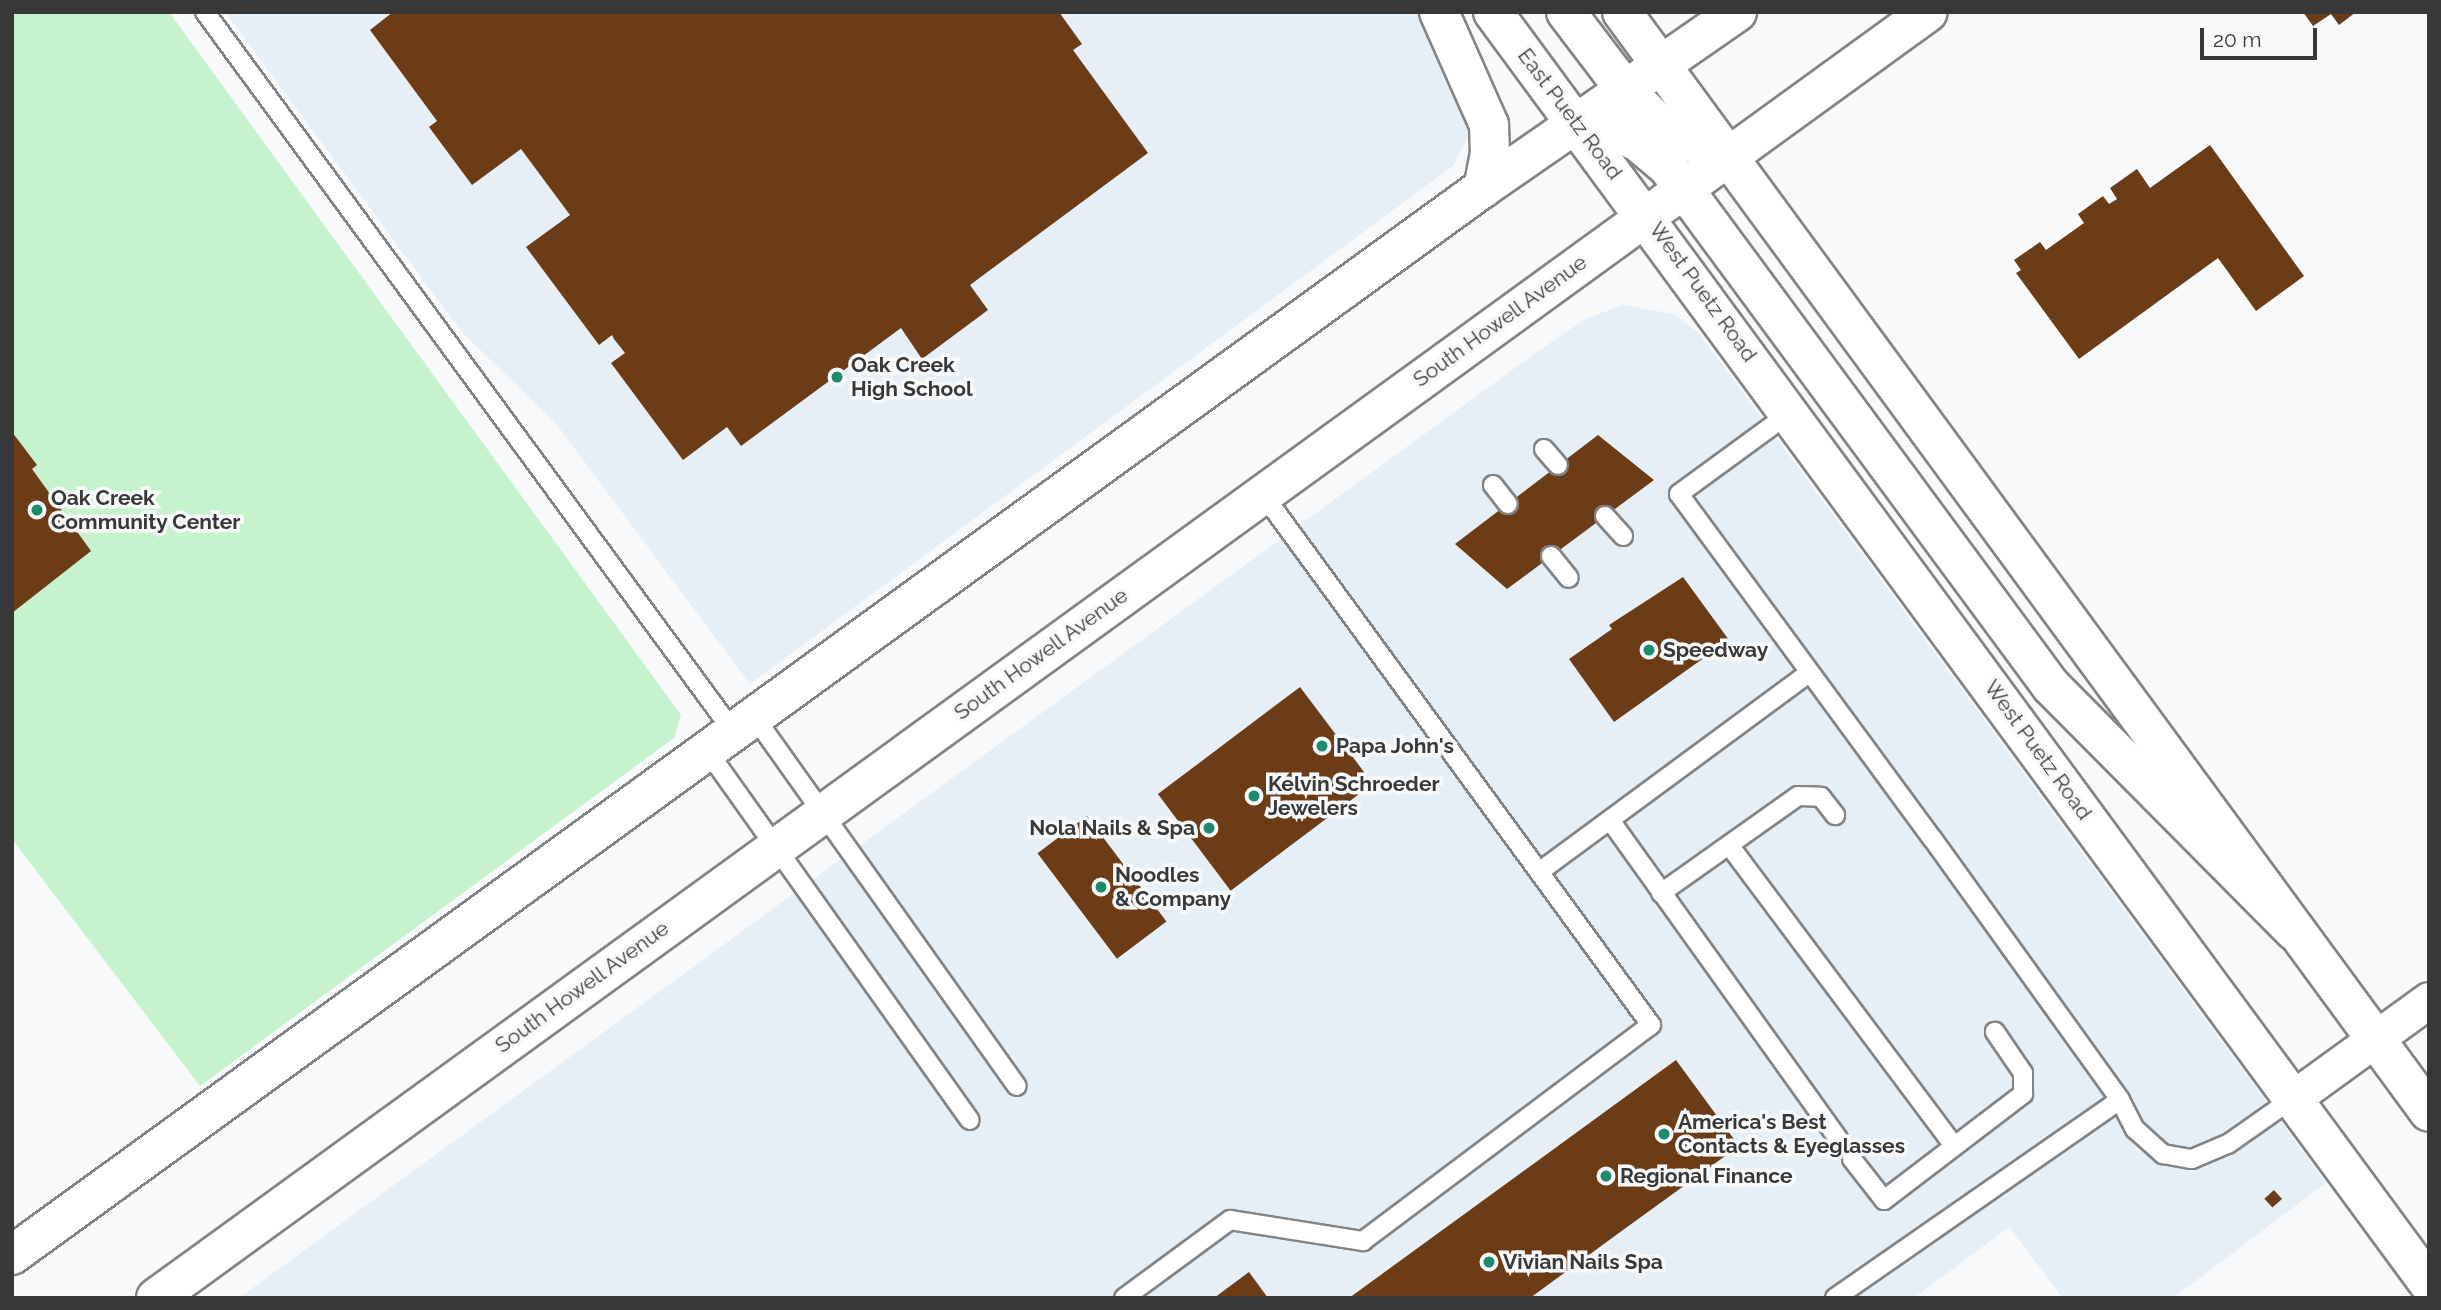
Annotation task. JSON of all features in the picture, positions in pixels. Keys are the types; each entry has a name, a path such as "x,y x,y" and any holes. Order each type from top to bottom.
{"main road":[{"path":"1439,12 1489,125 1490,153 1483,188"},
{"name":"East Puetz Road","path":"1493,12 1646,216"},
{"path":"1566,12 1626,91 1655,120 1689,142 1731,156"},
{"path":"1622,12 1731,156 2294,931 2429,1112"},
{"path":"12,1255 730,731 1483,188 1737,12"},
{"name":"South Howell Avenue","path":"156,1298 1927,12"},
{"path":"1577,123 1613,130 1639,142 1686,188 2051,687 2294,931"},
{"name":"West Puetz Road","path":"1646,216 2429,1284"}],"street":[{"path":"2292,1099 2429,1000"}],"lane":[{"path":"205,12 730,731 823,812 1017,1086"},
{"path":"1791,412 1679,494 2120,1100 2135,1129 2163,1154 2192,1159 2228,1144 2292,1099"},
{"path":"1544,449 1558,465"},
{"path":"1493,485 1508,504"},
{"path":"1124,1298 1230,1220 1363,1241 1651,1025 1262,493"},
{"path":"1605,516 1623,536"},
{"path":"1551,556 1569,578"},
{"path":"1539,872 1808,674"},
{"path":"730,731 775,846 970,1120"},
{"path":"1661,894 1798,796 1821,797 1835,815"},
{"path":"1609,820 1838,1139"},
{"path":"1730,845 1954,1146"},
{"path":"1852,1159 1884,1200 2023,1094 2023,1073 1995,1032"},
{"path":"1835,1298 2120,1100"}],"shaded area":[{"name":"Oak Creek High School","path":"225,12 1418,12 1461,99 1469,136 1453,166 750,684 557,425 460,330"},
{"path":"1623,305 1674,314 1699,333 2326,1183 2173,1298 2063,1298 2009,1227 1914,1298 239,1298 1537,352 1585,319"}],"green space":[{"path":"12,12 169,12 681,715 674,738 200,1086 12,839"}],"building":[{"path":"393,12 1059,12 1082,44 1073,50 1148,153 970,285 988,310 922,359 901,328 741,446 727,427 683,460 611,363 625,353 612,335 599,345 526,247 570,215 521,149 472,185 429,127 437,121 370,30"},
{"path":"2303,12 2356,12 2339,25 2331,14 2313,26"},
{"path":"2210,145 2304,276 2256,311 2218,258 2079,359 2016,273 2021,270 2014,260 2040,242 2046,250 2084,223 2078,214 2103,196 2109,204 2117,199 2110,188 2137,169 2150,188"},
{"name":"Oak Creek Community Center","path":"12,432 37,465 32,469 91,551 12,613"},
{"path":"1598,435 1654,480 1507,589 1455,544"},
{"name":"Speedway","path":"1683,577 1729,640 1614,722 1569,659 1612,629 1609,625"},
{"path":"1300,687 1373,784 1231,891 1158,794"},
{"name":"Noodles & Company","path":"1087,816 1166,921 1117,959 1037,853"},
{"path":"1676,1060 1739,1146 1530,1298 1349,1298"},
{"path":"2274,1190 2282,1199 2272,1208 2264,1199"},
{"path":"1249,1272 1268,1298 1214,1298"}],"place":[{"name":"Oak Creek High School","path":"837,377"},
{"name":"Oak Creek Community Center","path":"37,510"},
{"name":"Speedway","path":"1649,650"},
{"name":"Papa John's","path":"1322,746"},
{"name":"Kelvin Schroeder Jewelers","path":"1254,796"},
{"name":"Nola Nails & Spa","path":"1209,828"},
{"name":"Noodles & Company","path":"1101,887"},
{"name":"America's Best Contacts & Eyeglasses","path":"1664,1134"},
{"name":"Regional Finance","path":"1606,1176"},
{"name":"Vivian Nails Spa","path":"1489,1262"}]}
